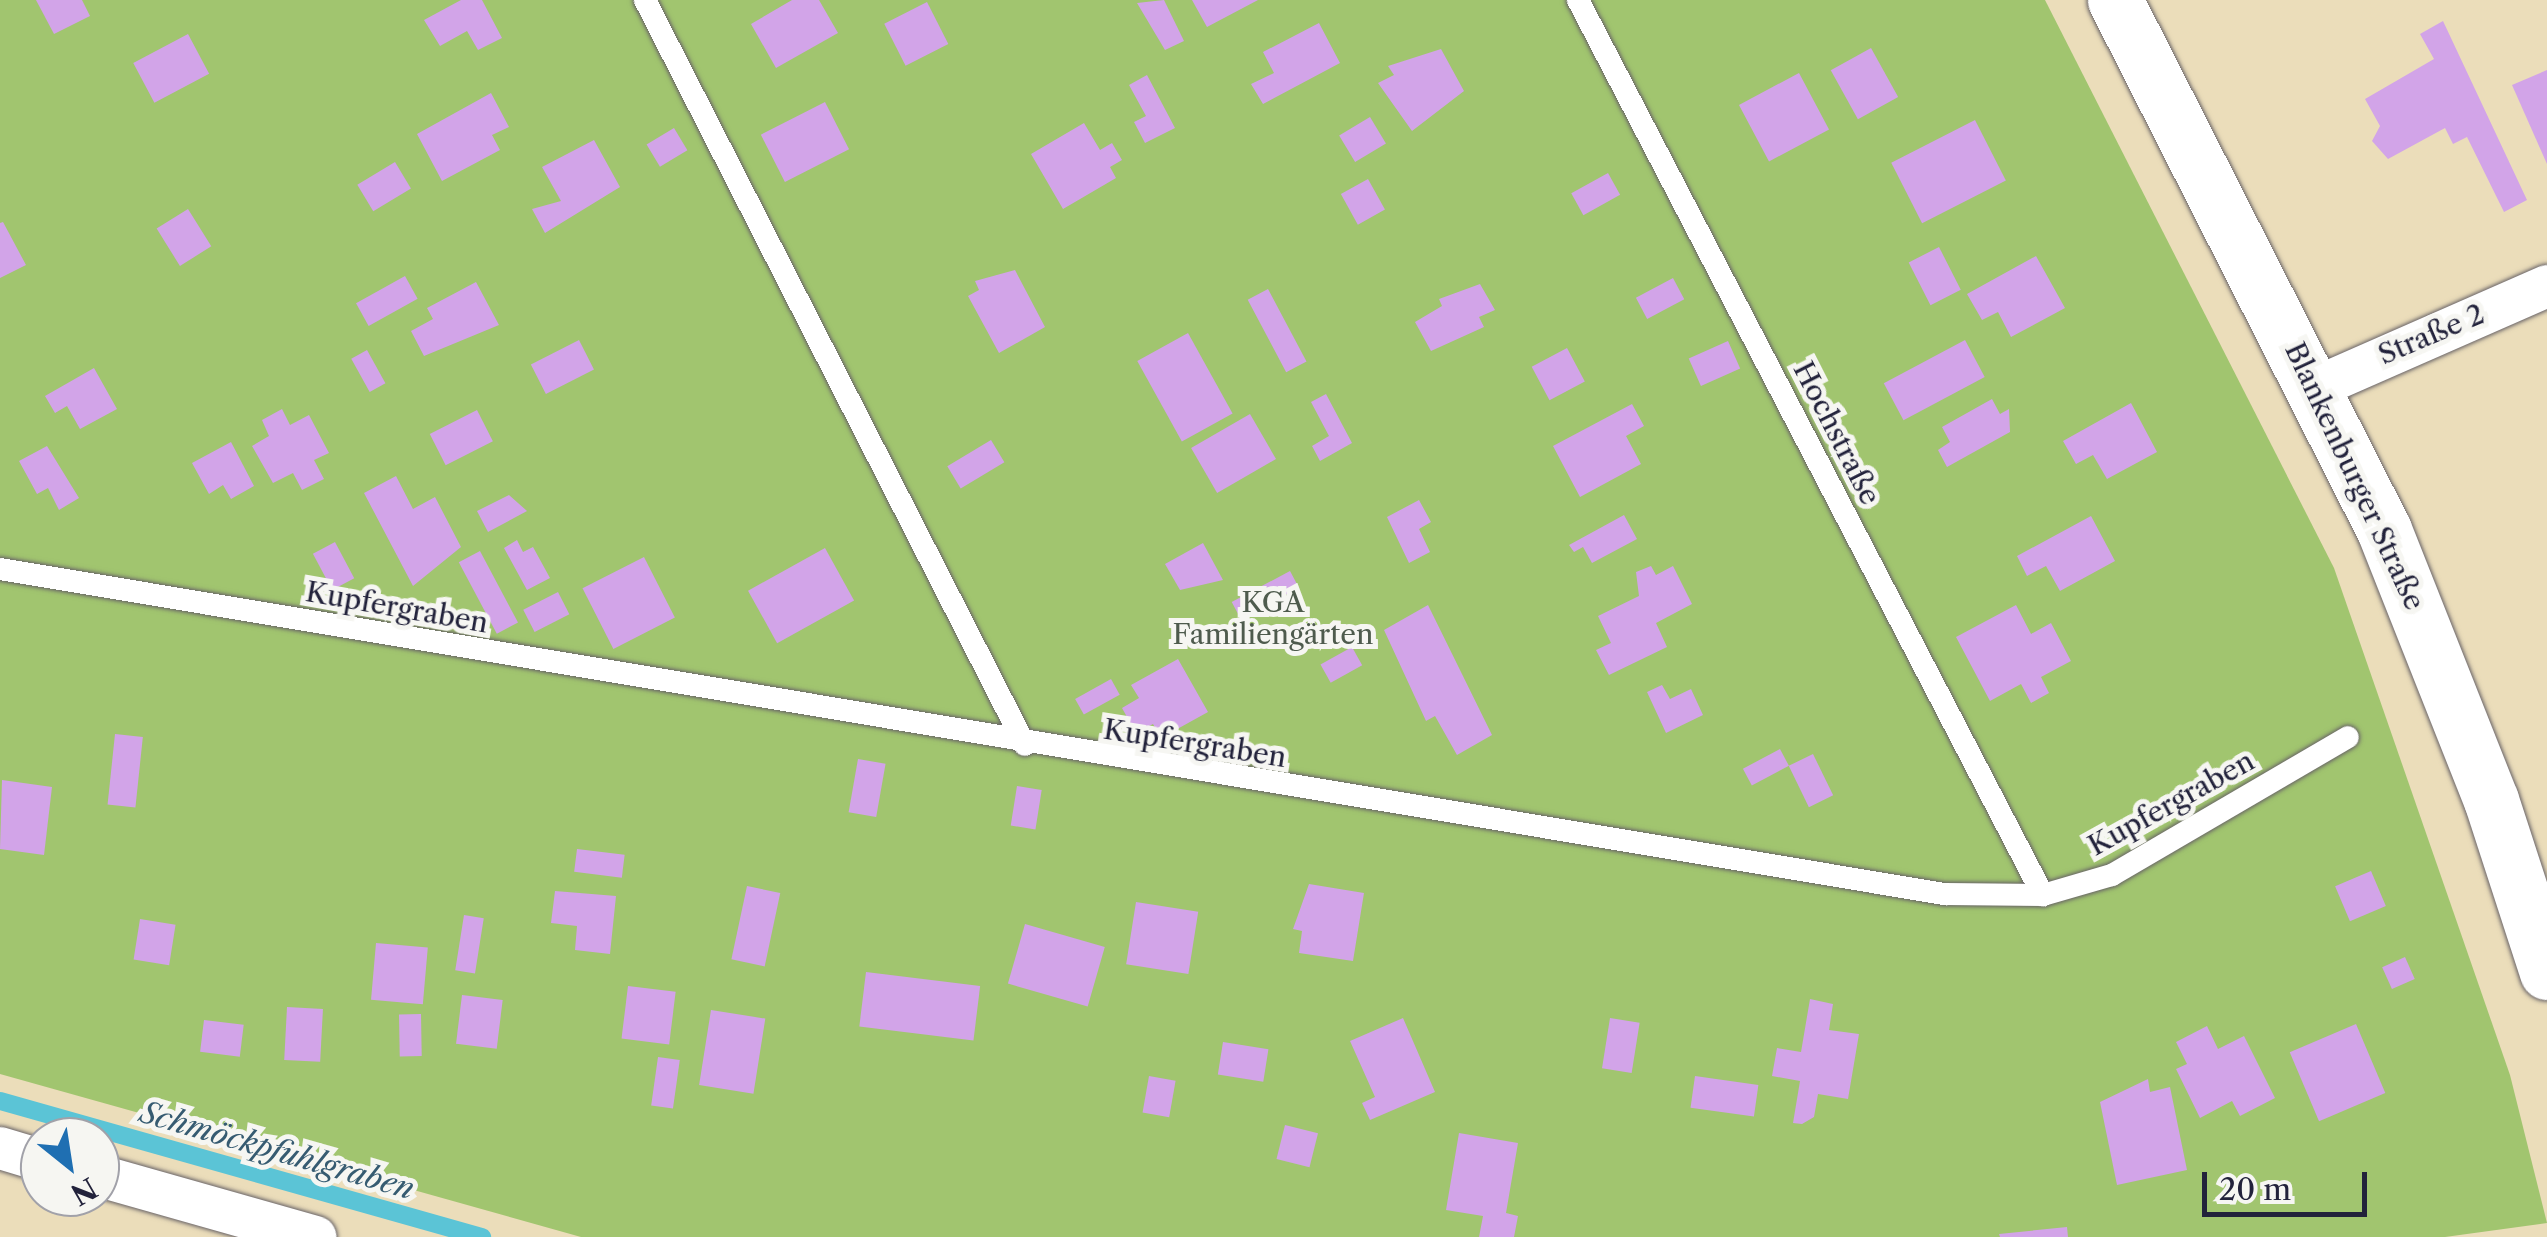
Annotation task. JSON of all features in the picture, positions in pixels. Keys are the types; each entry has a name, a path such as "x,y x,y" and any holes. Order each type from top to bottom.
{"main road":[{"name":"Blankenburger Straße","path":"2116,0 2317,387 2449,687 2547,972"}],"street":[{"name":"Straße 2","path":"2317,387 2547,286"},
{"path":"120,1182 316,1237"}],"lane":[{"path":"645,0 1025,745"},
{"name":"Hochstraße","path":"1578,0 2043,894"},
{"name":"Kupfergraben","path":"0,569 1025,745 1946,894 2043,894 2112,875 2348,737"}],"green space":[{"name":"KGA Familiengärten","path":"0,0 2045,0 2334,568 2510,1075 2547,1223 2445,1237 581,1237 0,1074"}],"building":[{"path":"36,0 82,0 90,16 54,34"},
{"path":"461,0 482,0 502,38 478,50 467,31 440,46 424,20"},
{"path":"792,0 819,0 838,33 776,68 751,24"},
{"path":"1164,0 1184,41 1165,50 1137,3"},
{"path":"1192,0 1258,0 1207,27"},
{"path":"927,2 948,44 906,66 884,24"},
{"path":"2443,21 2527,200 2504,212 2467,137 2453,144 2445,128 2388,159 2372,141 2380,126 2365,99 2434,59 2420,34"},
{"path":"1319,23 1340,63 1263,104 1251,84 1274,73 1263,52"},
{"path":"188,34 209,74 154,103 133,63"},
{"path":"1871,48 1898,97 1858,119 1831,70"},
{"path":"1441,49 1464,91 1412,131 1378,83 1394,75 1388,66"},
{"path":"2547,70 2547,164 2512,85"},
{"path":"1799,73 1829,130 1769,161 1739,105"},
{"path":"1147,75 1175,128 1145,143 1134,122 1146,116 1129,85"},
{"path":"491,93 509,127 492,135 500,150 442,181 417,134"},
{"path":"825,102 849,149 785,182 761,135"},
{"path":"1370,117 1386,144 1355,162 1339,136"},
{"path":"1975,120 2006,181 1922,223 1891,163"},
{"path":"1084,123 1100,150 1112,143 1122,160 1110,167 1116,178 1063,209 1031,154"},
{"path":"674,128 687,150 660,167 647,144"},
{"path":"594,140 620,187 545,233 532,209 561,201 542,167"},
{"path":"395,162 411,189 373,211 357,185"},
{"path":"1608,173 1620,195 1583,215 1571,193"},
{"path":"1368,179 1385,210 1358,225 1341,194"},
{"path":"188,209 211,246 180,266 157,229"},
{"path":"3,222 26,265 0,278 0,223"},
{"path":"1939,247 1961,290 1930,305 1909,262"},
{"path":"2036,256 2065,308 2011,337 1998,312 1982,320 1967,294"},
{"path":"1015,270 1045,327 999,353 968,296 979,290 975,281"},
{"path":"405,276 418,299 369,326 356,303"},
{"path":"1673,278 1684,299 1647,319 1636,298"},
{"path":"476,282 499,325 424,356 411,331 433,319 427,308"},
{"path":"1480,284 1495,310 1479,317 1484,327 1431,351 1415,322 1442,306 1439,299"},
{"path":"1268,289 1306,361 1286,372 1248,300"},
{"path":"1188,333 1233,413 1182,442 1137,361"},
{"path":"579,340 594,369 546,394 531,365"},
{"path":"1965,340 1985,377 1903,420 1884,383"},
{"path":"1728,341 1740,368 1701,386 1689,358"},
{"path":"1567,348 1585,382 1550,400 1532,367"},
{"path":"367,350 385,383 370,392 351,359"},
{"path":"94,368 117,409 80,429 67,406 55,413 45,396"},
{"path":"1326,394 1352,443 1320,461 1312,446 1329,436 1311,402"},
{"path":"1992,399 2000,414 2009,409 2010,432 1947,467 1938,450 1950,442 1942,427"},
{"path":"2131,403 2157,452 2107,479 2093,455 2076,464 2063,441"},
{"path":"1632,404 1644,426 1626,436 1641,464 1580,497 1553,446"},
{"path":"282,409 290,425 309,415 329,453 314,460 324,479 302,490 293,473 273,483 252,446 269,436 262,420"},
{"path":"477,410 493,441 446,465 430,434"},
{"path":"1250,414 1276,459 1217,493 1191,448"},
{"path":"991,440 1004,462 961,489 947,466"},
{"path":"231,442 254,486 231,499 223,485 209,494 192,463"},
{"path":"47,446 79,498 59,510 48,488 37,494 19,461"},
{"path":"396,476 413,509 435,497 461,547 413,586 364,493"},
{"path":"509,495 527,511 488,532 477,511"},
{"path":"1419,500 1431,522 1419,529 1430,552 1409,563 1387,517"},
{"path":"1624,515 1637,539 1592,563 1583,547 1574,552 1569,545"},
{"path":"2091,516 2115,561 2060,591 2046,566 2027,576 2017,556"},
{"path":"517,540 523,552 533,547 550,578 527,590 504,548"},
{"path":"335,542 354,578 332,590 313,554"},
{"path":"1203,543 1223,580 1180,590 1165,564"},
{"path":"825,548 854,600 777,643 748,591"},
{"path":"480,551 518,623 497,634 459,562"},
{"path":"644,557 675,618 613,649 583,588"},
{"path":"1651,566 1656,575 1673,566 1692,604 1656,623 1667,647 1609,675 1596,650 1611,643 1598,616 1639,596 1636,572"},
{"path":"1290,571 1299,588 1241,619 1232,602"},
{"path":"558,592 569,614 535,632 523,610"},
{"path":"1428,605 1492,735 1457,755 1435,716 1426,721 1384,630"},
{"path":"2016,605 2031,634 2051,623 2071,661 2041,677 2049,693 2031,703 2021,684 1990,701 1956,637"},
{"path":"1352,647 1362,665 1331,683 1321,664"},
{"path":"1178,659 1208,712 1161,738 1153,724 1136,733 1122,708 1139,698 1131,685"},
{"path":"1111,679 1120,695 1084,715 1075,699"},
{"path":"1662,685 1670,699 1691,689 1703,715 1666,733 1647,692"},
{"path":"115,734 143,737 135,808 108,805"},
{"path":"1780,749 1789,766 1752,785 1743,769"},
{"path":"1813,754 1833,795 1809,807 1789,766"},
{"path":"858,759 886,764 876,817 849,812"},
{"path":"2,780 52,787 44,855 0,849"},
{"path":"1017,786 1042,790 1035,829 1011,826"},
{"path":"577,849 625,855 622,878 574,872"},
{"path":"2371,871 2386,906 2350,921 2335,886"},
{"path":"1309,884 1364,893 1353,961 1299,953 1302,931 1293,929"},
{"path":"747,886 780,893 765,966 731,959"},
{"path":"555,891 616,896 610,954 575,950 577,926 551,923"},
{"path":"1136,902 1198,912 1188,974 1126,964"},
{"path":"464,915 484,918 475,973 455,970"},
{"path":"140,919 176,925 169,965 134,959"},
{"path":"1025,924 1105,947 1088,1006 1008,984"},
{"path":"376,943 428,948 423,1004 371,1000"},
{"path":"2405,957 2415,979 2392,989 2382,967"},
{"path":"866,972 980,986 973,1041 859,1027"},
{"path":"628,986 676,992 669,1044 622,1039"},
{"path":"462,995 503,1000 497,1049 456,1044"},
{"path":"1810,999 1833,1004 1829,1030 1859,1034 1848,1099 1818,1094 1814,1117 1802,1124 1793,1123 1800,1081 1772,1076 1777,1048 1801,1052"},
{"path":"287,1007 323,1009 320,1062 284,1060"},
{"path":"711,1010 765,1019 753,1094 699,1085"},
{"path":"399,1014 421,1014 422,1056 400,1056"},
{"path":"1403,1018 1435,1092 1370,1120 1362,1103 1375,1097 1350,1041"},
{"path":"1610,1018 1640,1023 1632,1073 1602,1068"},
{"path":"204,1020 244,1025 240,1057 200,1052"},
{"path":"2356,1024 2385,1093 2319,1121 2290,1052"},
{"path":"2207,1026 2218,1049 2244,1036 2275,1098 2240,1116 2232,1101 2200,1118 2176,1069 2187,1064 2176,1042"},
{"path":"1223,1042 1268,1049 1263,1082 1218,1075"},
{"path":"658,1057 680,1060 673,1109 651,1106"},
{"path":"1149,1076 1176,1081 1169,1117 1143,1112"},
{"path":"1695,1076 1758,1085 1754,1117 1691,1108"},
{"path":"2148,1079 2150,1092 2170,1087 2187,1170 2117,1185 2100,1102"},
{"path":"1285,1125 1318,1133 1310,1167 1277,1159"},
{"path":"1459,1133 1518,1143 1506,1213 1518,1216 1514,1237 1479,1237 1483,1216 1446,1210"},
{"path":"2067,1227 2068,1237 1999,1234"}],"waterway":[{"name":"Schmöckpfuhlgraben","path":"0,1101 482,1237"}]}
